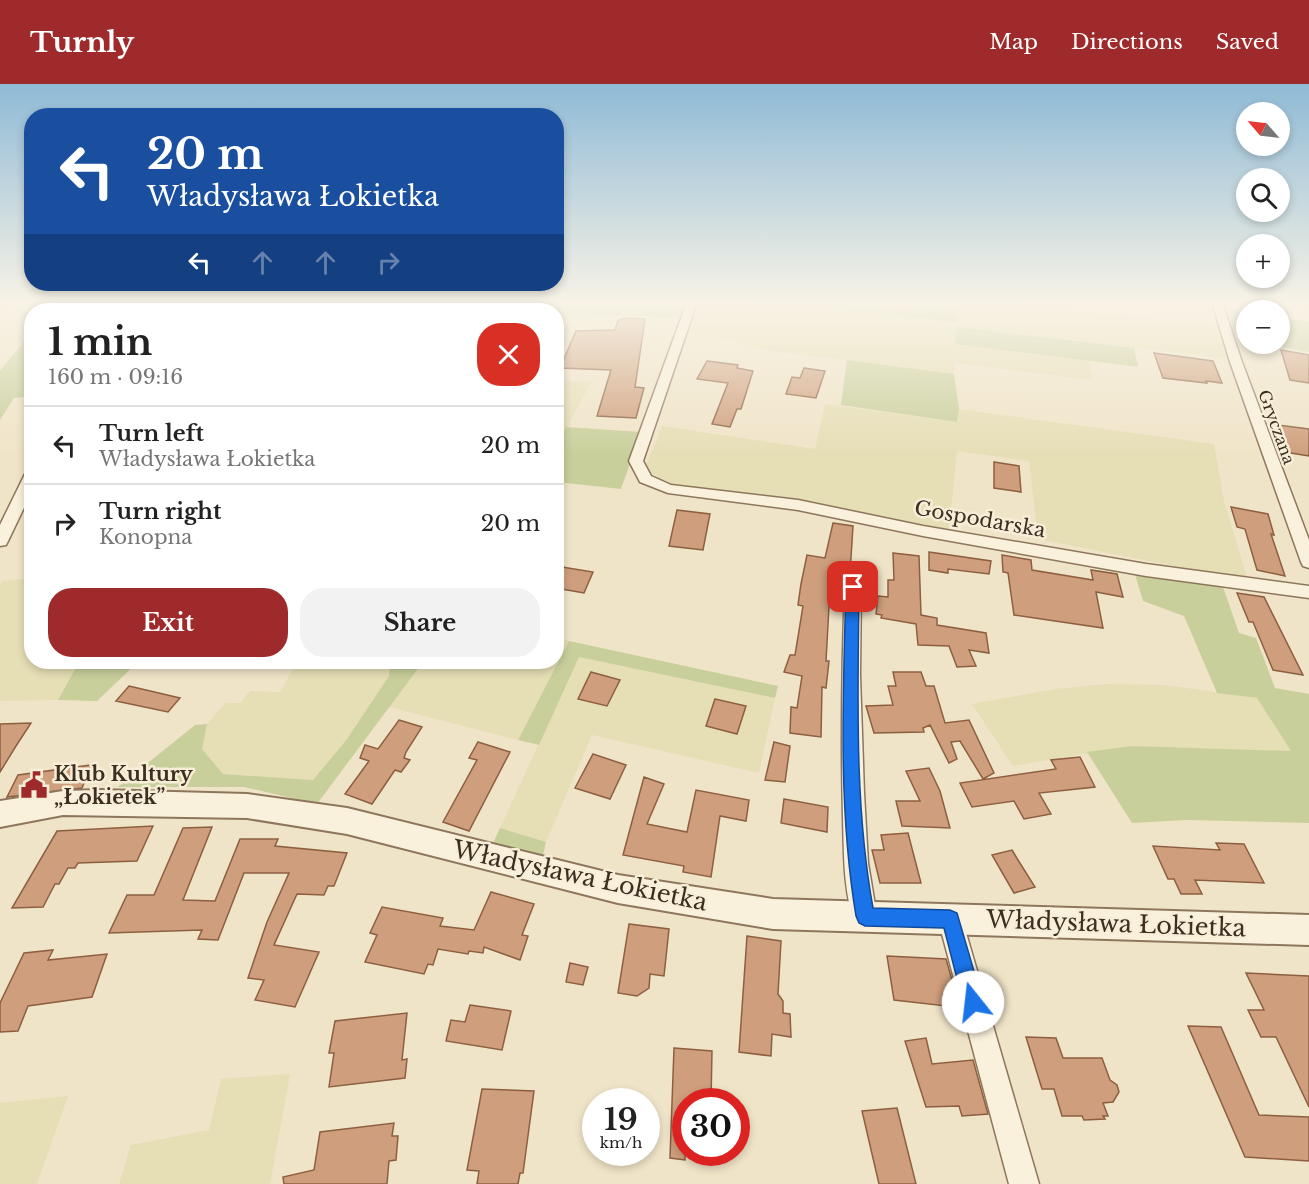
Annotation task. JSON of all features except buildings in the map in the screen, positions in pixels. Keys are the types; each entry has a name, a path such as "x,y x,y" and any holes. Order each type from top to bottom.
{"street":[{"name":"Gospodarska","path":"674,353 636,461 645,479 668,489 798,505 923,531 1146,570 1309,592"},
{"name":"Gryczana","path":"1233,353 1309,562"},
{"path":"0,541 24,491"},
{"path":"853,587 851,675 853,793 856,863 865,916"},
{"name":"Władysława Łokietka","path":"0,814 63,803 247,806 347,821 618,889 773,914 1309,930"},
{"path":"950,919 1024,1184"}],"shaded area":[{"path":"790,353 1029,353 1089,361 1092,380 955,363 954,374"},
{"path":"1180,353 1227,353 1228,359"},
{"path":"564,380 591,382 564,434"},
{"path":"825,404 957,422 959,409 1214,444 1224,501 1248,580 1193,572 1190,569 1038,539 1029,461 957,451 949,529 667,484 650,476 646,466 662,426 815,449"},
{"path":"24,579 24,669 75,669 58,700 0,701 0,585 3,581"},
{"path":"564,640 569,641 564,651"},
{"path":"579,657 775,698 759,773 592,735 546,842 500,828"},
{"path":"293,669 390,669 389,676 347,739 313,780 223,774 201,749 207,724 225,703 240,703 250,691 280,692"},
{"path":"418,669 555,669 518,740 389,707"},
{"path":"1107,684 1165,685 1257,698 1291,751 1132,746 1013,766 972,704 1055,689"},
{"path":"290,1074 270,1184 119,1184 131,1145 209,1130 221,1079"},
{"path":"68,1096 37,1184 0,1184 0,1103"}],"green space":[{"path":"14,353 24,353 24,397 14,398 0,420 0,371"},
{"path":"1029,353 1135,353 1138,367"},
{"path":"847,360 954,374 959,409 957,422 841,405"},
{"path":"566,427 641,432 621,489 564,483 564,431"},
{"path":"1134,571 1222,584 1239,633 1256,638 1275,688 1309,694 1309,823 1186,820 1132,823 1087,752 1132,746 1291,751 1257,698 1217,693 1184,616 1143,601"},
{"path":"569,641 778,686 775,698 579,657 539,745 518,740 555,669 564,669 564,651"},
{"path":"75,669 131,669 97,701 58,700"},
{"path":"390,669 418,669 317,804 244,787 118,787 195,725 207,724 202,749 223,774 313,780 347,739 389,676"},
{"path":"500,828 546,842 543,855 493,843"}],"place":[{"name":"Klub Kultury „Łokietek”","path":"34,785"}],"route":[{"path":"853,587 851,675 853,793 856,863 865,916 950,919 973,1002"}]}
